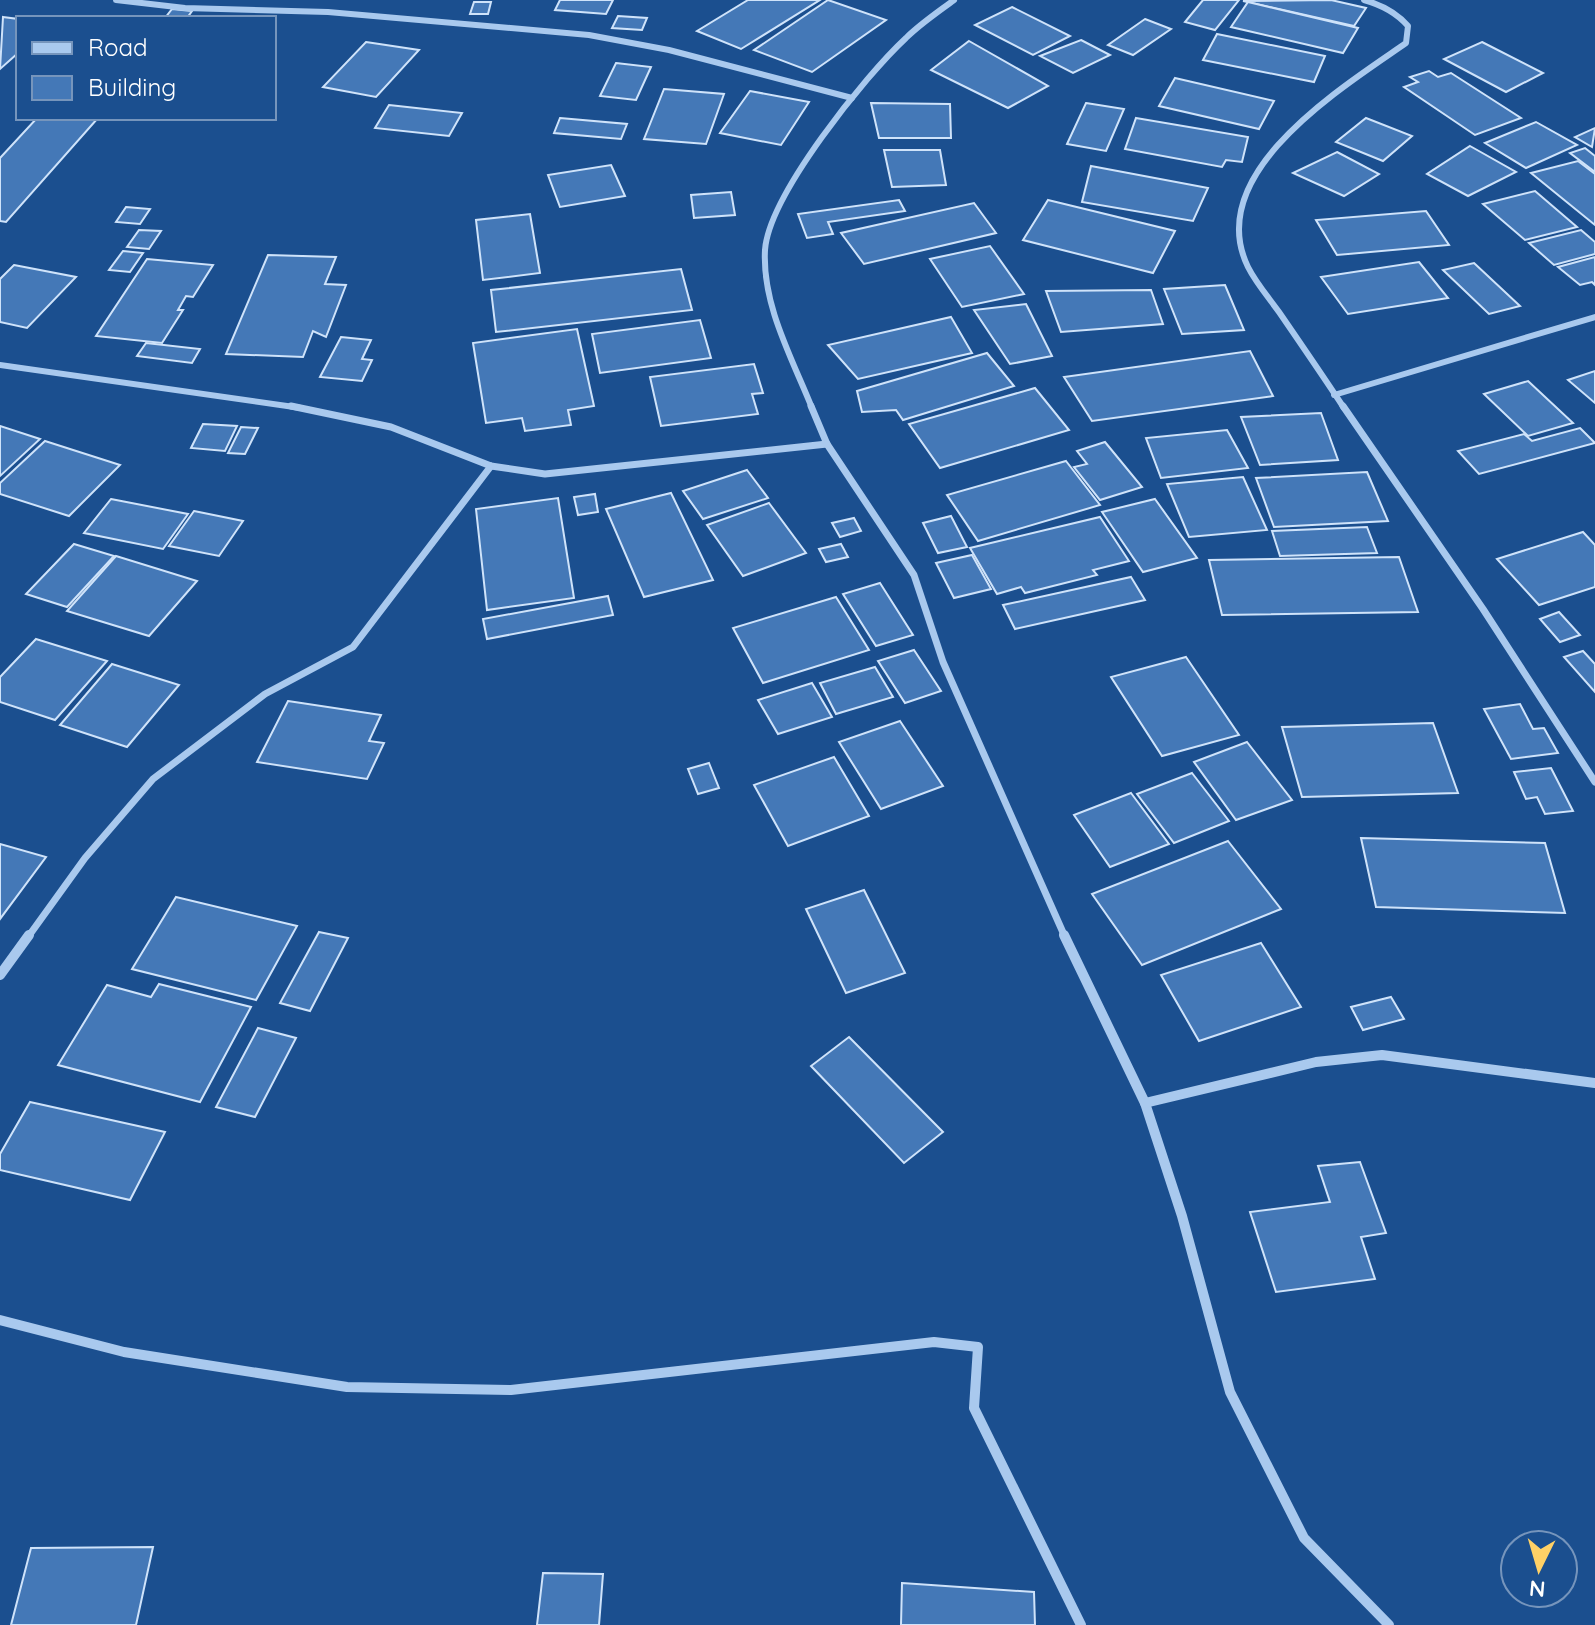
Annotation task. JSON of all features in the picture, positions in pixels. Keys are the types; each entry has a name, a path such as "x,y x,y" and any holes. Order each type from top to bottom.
{"street":[{"path":"116,0 185,8 328,12 589,35 669,50 852,98"},
{"path":"954,0 906,37 852,98 784,195 765,249 772,311 827,444 880,519 914,575 943,662 1037,878 1145,1103 1182,1216 1230,1392 1304,1538 1389,1625"},
{"path":"1364,0 1383,5 1398,14 1408,26 1406,43 1297,126 1248,183 1239,215 1247,266 1483,609 1594,778"},
{"path":"1334,395 1595,317"},
{"path":"0,365 284,404 391,427 491,466 545,474 827,444"},
{"path":"0,975 85,858 153,779 265,694 353,647 491,466"},
{"path":"1145,1103 1316,1062 1382,1055 1595,1083"},
{"path":"0,1320 124,1352 362,1388 511,1390 934,1342 978,1347 974,1408 1081,1625"}],"building":[{"path":"560,0 613,0 606,14 555,10"},
{"path":"748,0 820,0 741,49 697,31"},
{"path":"828,0 886,20 812,72 754,50"},
{"path":"1203,0 1239,0 1215,30 1185,22"},
{"path":"1331,0 1366,8 1354,26 1243,1"},
{"path":"474,2 491,2 488,14 470,14"},
{"path":"1248,2 1358,28 1343,53 1231,27"},
{"path":"1012,7 1070,36 1033,55 975,25"},
{"path":"172,9 192,11 188,16 167,16"},
{"path":"618,16 647,18 642,30 612,28"},
{"path":"3,17 16,19 16,55 0,69"},
{"path":"1145,19 1171,29 1133,55 1108,45"},
{"path":"1217,34 1325,56 1314,82 1203,60"},
{"path":"1081,40 1110,55 1073,73 1040,56"},
{"path":"969,41 1048,86 1008,108 931,70"},
{"path":"366,42 419,50 376,97 323,87"},
{"path":"1482,42 1543,73 1506,92 1444,59"},
{"path":"616,63 651,67 636,100 600,96"},
{"path":"1429,71 1438,77 1451,73 1521,118 1475,135 1404,87 1418,82 1410,77"},
{"path":"1175,78 1274,101 1259,129 1159,106"},
{"path":"664,89 724,94 706,144 644,139"},
{"path":"750,91 809,102 781,145 720,133"},
{"path":"871,103 950,104 951,138 879,138"},
{"path":"1086,103 1124,109 1106,151 1067,144"},
{"path":"389,105 462,113 449,136 375,128"},
{"path":"560,118 627,124 621,139 554,133"},
{"path":"1136,118 1248,137 1242,162 1226,160 1222,167 1125,149"},
{"path":"1366,118 1412,136 1383,161 1336,142"},
{"path":"35,120 96,120 6,222 0,221 0,158"},
{"path":"1536,122 1577,145 1526,168 1485,143"},
{"path":"1595,128 1592,147 1575,137"},
{"path":"1470,146 1516,172 1468,196 1427,174"},
{"path":"1585,148 1595,156 1595,172 1570,153"},
{"path":"884,150 940,150 946,185 892,187"},
{"path":"1337,152 1379,174 1344,196 1293,173"},
{"path":"1578,161 1595,174 1595,225 1531,173"},
{"path":"611,165 625,196 560,207 548,175"},
{"path":"1091,166 1208,188 1193,221 1082,202"},
{"path":"1535,191 1577,227 1525,240 1483,204"},
{"path":"731,192 735,215 694,218 691,195"},
{"path":"899,200 905,211 828,222 833,234 807,238 798,214"},
{"path":"1048,200 1175,231 1153,273 1023,240"},
{"path":"974,203 996,233 864,264 841,233"},
{"path":"126,207 150,209 140,224 116,222"},
{"path":"1426,211 1449,245 1337,255 1316,220"},
{"path":"530,214 540,273 483,280 476,220"},
{"path":"139,230 161,231 149,249 127,247"},
{"path":"1581,230 1595,242 1595,254 1554,265 1529,243"},
{"path":"990,246 1024,294 962,307 930,259"},
{"path":"123,251 143,253 130,272 109,270"},
{"path":"268,255 336,257 325,284 346,285 326,337 313,331 303,357 226,354"},
{"path":"1595,257 1595,285 1592,282 1580,285 1558,267"},
{"path":"147,259 213,265 193,297 186,296 178,310 183,310 162,343 96,336"},
{"path":"1419,262 1448,298 1348,314 1321,277"},
{"path":"1474,263 1520,306 1489,314 1443,270"},
{"path":"14,265 76,277 27,328 0,322 0,279"},
{"path":"681,269 692,310 496,332 491,290"},
{"path":"1225,285 1244,330 1182,334 1164,289"},
{"path":"1151,290 1163,324 1061,332 1046,291"},
{"path":"1026,304 1052,356 1010,364 974,310"},
{"path":"951,317 972,353 858,379 828,345"},
{"path":"700,320 711,358 600,373 592,334"},
{"path":"577,329 594,406 568,410 571,425 525,431 522,418 486,423 473,343"},
{"path":"341,337 371,340 362,359 372,360 362,381 320,377"},
{"path":"146,343 200,349 192,363 137,356"},
{"path":"1250,351 1273,396 1092,421 1064,377"},
{"path":"987,353 1014,386 903,420 896,410 862,412 857,391"},
{"path":"754,364 763,393 752,394 758,414 661,426 650,377"},
{"path":"1595,371 1595,403 1568,380"},
{"path":"1528,381 1573,423 1528,436 1484,394"},
{"path":"1035,388 1069,430 940,468 909,424"},
{"path":"1321,413 1338,460 1260,465 1241,417"},
{"path":"203,424 237,426 225,451 191,448"},
{"path":"0,426 40,439 0,476"},
{"path":"241,427 258,428 245,454 228,453"},
{"path":"1580,428 1595,443 1479,474 1458,451 1524,434 1532,441"},
{"path":"1227,430 1248,468 1161,478 1146,438"},
{"path":"45,441 120,465 69,516 0,494 0,483"},
{"path":"1105,442 1142,487 1100,500 1074,467 1087,464 1077,451"},
{"path":"1066,461 1100,505 978,541 947,495"},
{"path":"747,470 768,498 703,519 683,491"},
{"path":"1367,472 1388,521 1274,527 1256,478"},
{"path":"1243,477 1267,530 1189,537 1167,484"},
{"path":"671,493 713,580 644,597 606,509"},
{"path":"595,494 598,512 578,515 574,497"},
{"path":"558,498 574,598 487,610 476,509"},
{"path":"111,499 188,514 163,549 84,533"},
{"path":"1155,499 1197,558 1143,572 1102,512"},
{"path":"769,503 806,553 743,576 707,525"},
{"path":"194,511 243,521 219,556 169,546"},
{"path":"951,516 967,547 938,553 923,523"},
{"path":"1100,517 1129,561 1093,570 1097,575 1025,593 1021,587 997,594 970,548"},
{"path":"854,518 861,531 840,537 832,523"},
{"path":"1367,527 1377,553 1280,556 1272,531"},
{"path":"1583,532 1595,545 1595,587 1539,605 1497,559"},
{"path":"74,544 114,556 67,607 26,594"},
{"path":"841,544 848,557 826,562 819,549"},
{"path":"972,555 991,589 954,598 936,563"},
{"path":"116,556 197,581 149,636 67,611"},
{"path":"1399,557 1418,612 1222,615 1209,560"},
{"path":"1131,577 1145,600 1015,629 1003,605"},
{"path":"880,583 913,635 876,646 843,594"},
{"path":"608,596 613,615 487,639 483,619"},
{"path":"836,597 869,650 763,683 733,628"},
{"path":"1559,612 1580,635 1560,642 1540,619"},
{"path":"36,639 107,661 55,720 0,702 0,677"},
{"path":"914,650 941,691 905,703 878,661"},
{"path":"1583,651 1595,664 1595,692 1564,657"},
{"path":"1186,657 1239,735 1162,756 1111,677"},
{"path":"112,664 179,685 127,747 60,725"},
{"path":"875,667 893,697 836,714 820,683"},
{"path":"812,683 832,717 778,734 758,700"},
{"path":"288,701 381,715 369,741 384,743 367,779 257,762"},
{"path":"1520,704 1533,729 1544,728 1558,753 1511,759 1484,709"},
{"path":"900,721 943,786 881,809 839,742"},
{"path":"1433,723 1458,793 1302,797 1282,727"},
{"path":"1247,742 1292,800 1236,820 1194,762"},
{"path":"834,757 869,816 788,846 754,785"},
{"path":"709,763 719,788 698,794 688,769"},
{"path":"1551,768 1573,811 1545,814 1537,797 1526,799 1514,772"},
{"path":"1192,773 1229,821 1174,843 1137,794"},
{"path":"1131,793 1169,844 1110,867 1074,815"},
{"path":"1361,838 1545,843 1565,913 1376,907"},
{"path":"1228,841 1281,909 1142,965 1092,894"},
{"path":"0,844 46,857 0,919"},
{"path":"864,890 905,973 846,993 806,909"},
{"path":"176,897 297,926 256,1000 132,969"},
{"path":"319,932 348,938 310,1011 280,1003"},
{"path":"1261,943 1301,1007 1199,1041 1161,975"},
{"path":"159,984 251,1007 200,1102 58,1065 107,985 151,997"},
{"path":"1391,997 1404,1019 1363,1030 1351,1007"},
{"path":"258,1028 296,1038 255,1117 216,1107"},
{"path":"849,1037 943,1132 904,1163 811,1066"},
{"path":"30,1102 165,1132 130,1200 0,1170 0,1154"},
{"path":"1360,1162 1386,1233 1361,1237 1375,1279 1276,1292 1250,1212 1330,1202 1318,1166"},
{"path":"153,1547 136,1625 11,1625 31,1548"},
{"path":"543,1573 603,1574 599,1625 537,1625"},
{"path":"902,1583 1034,1592 1035,1625 901,1625"}]}
